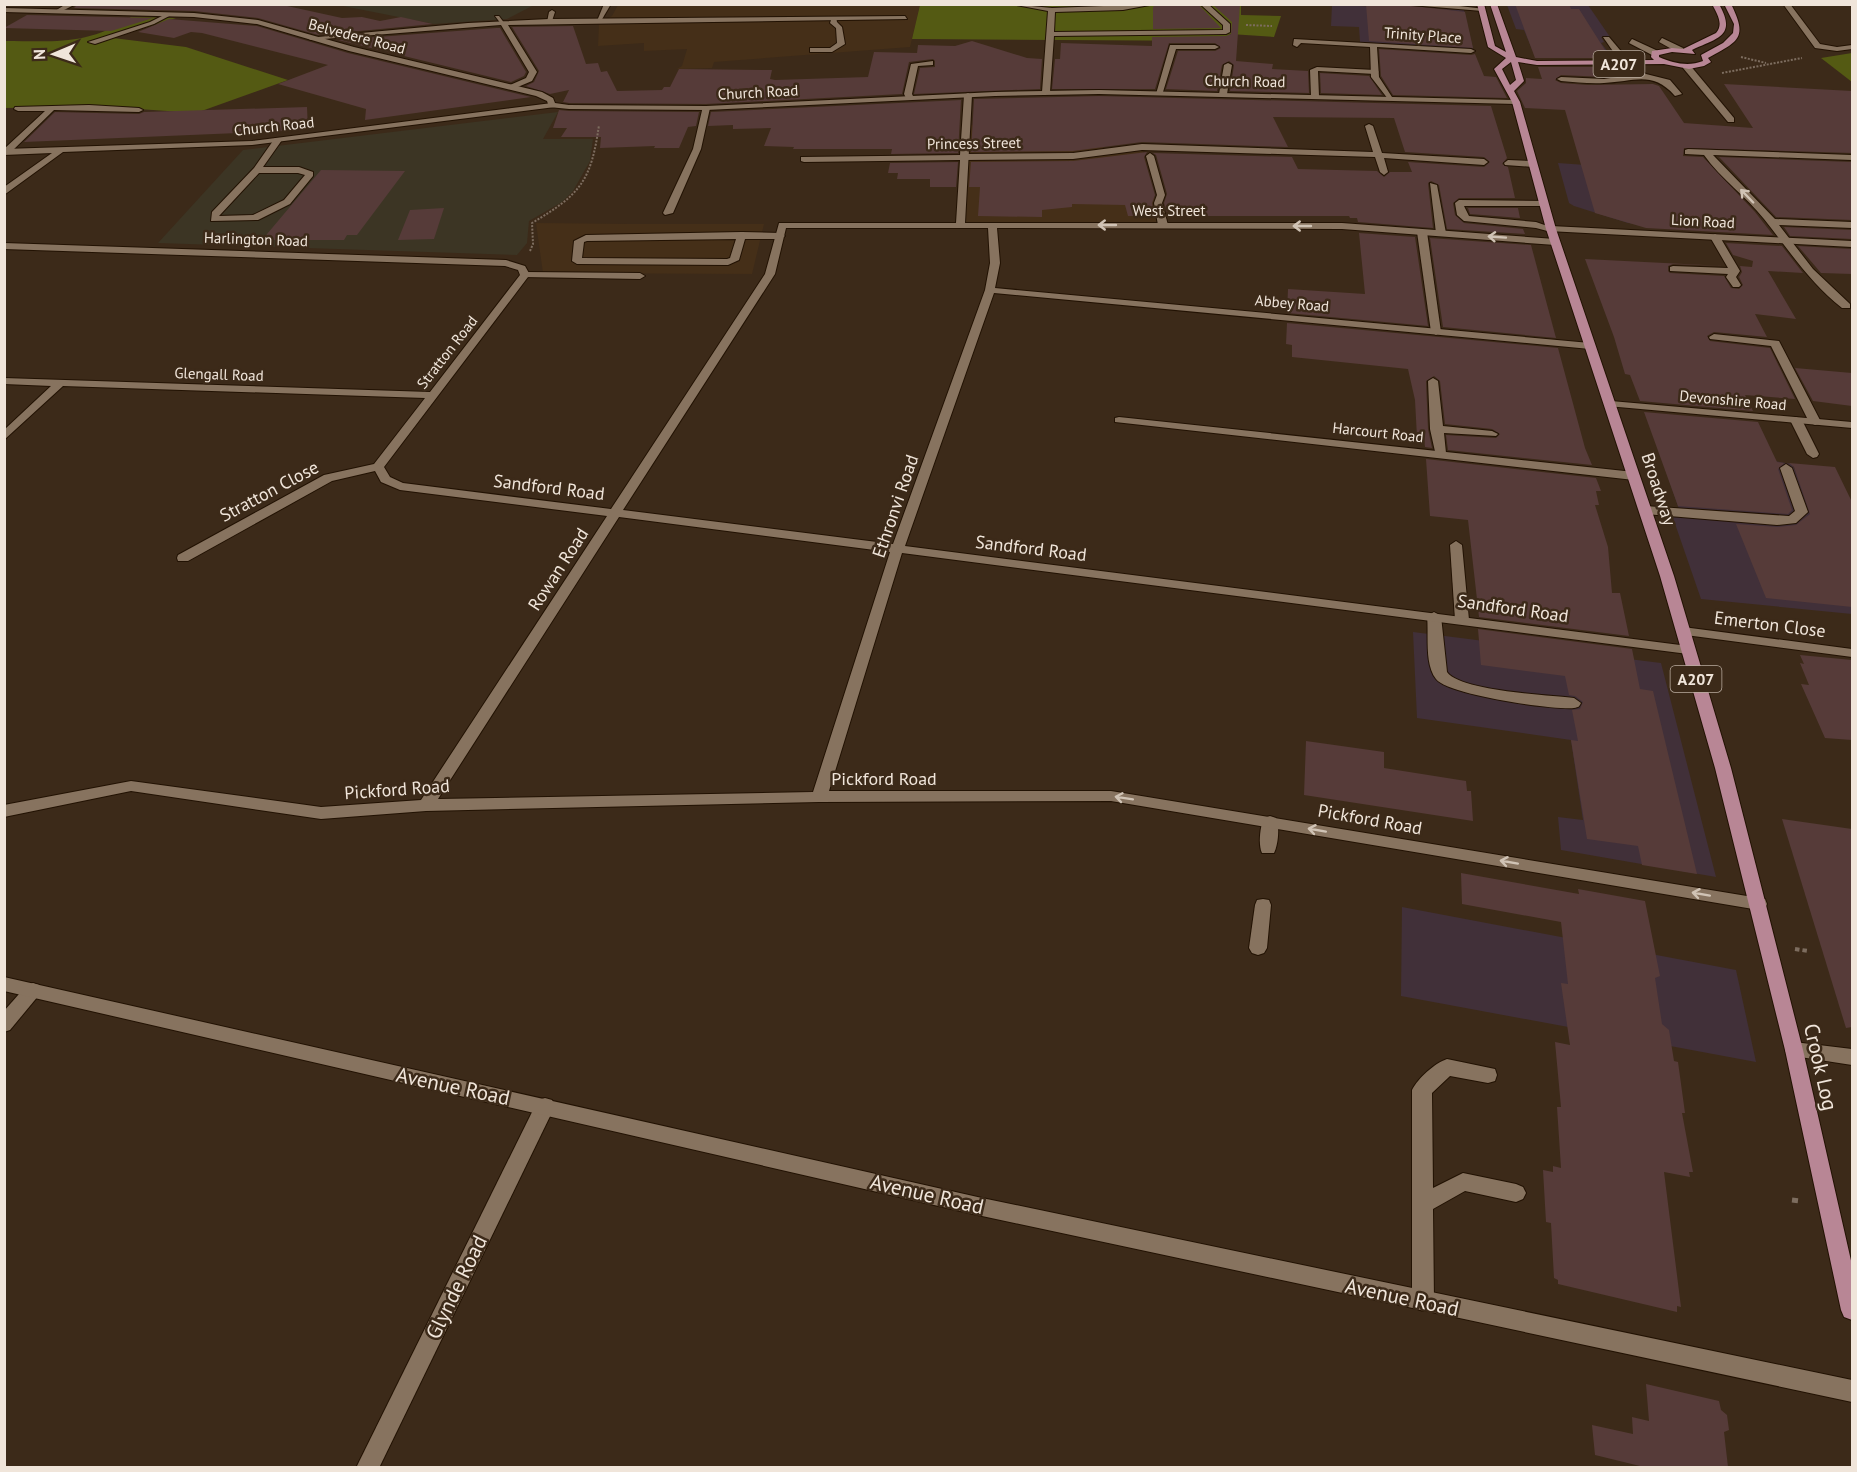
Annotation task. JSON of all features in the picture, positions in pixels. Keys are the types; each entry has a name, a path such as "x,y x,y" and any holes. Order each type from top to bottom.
{"main road":[{"name":"Broadway","path":"1493,4 1511,58 1519,71 1520,81 1511,89"},
{"path":"1682,50 1719,35 1723,30 1723,18 1715,4"},
{"path":"1704,57 1726,45 1737,33 1737,24 1727,4"},
{"path":"1481,7 1492,47 1511,58"},
{"path":"1665,50 1682,50 1704,57 1707,62 1689,70 1665,62 1655,55 1665,50"},
{"name":"A207","path":"1511,58 1622,58 1655,55"},
{"name":"Broadway","path":"1511,58 1498,69 1501,80 1511,89 1516,102 1555,242 1645,510 1723,768 1759,904"},
{"name":"A207","path":"1511,58 1537,63 1665,62"},
{"name":"Crook Log","path":"1759,904 1852,1310"}],"street":[{"path":"58,11 73,4"},
{"path":"599,20 608,4"},
{"path":"1014,4 1053,10 1123,8 1152,4"},
{"path":"1177,4 1190,4"},
{"path":"1052,34 1218,34 1226,32 1227,24 1203,4"},
{"path":"1402,4 1481,7"},
{"path":"1786,4 1818,46 1826,49 1852,47"},
{"name":"Belvedere Road","path":"4,10 170,14 258,22 311,38 539,94 550,100 552,105"},
{"path":"1046,92 1053,10"},
{"path":"549,21 552,12"},
{"path":"92,42 152,23 170,14"},
{"path":"813,50 832,50 841,44 838,27 833,23 834,18"},
{"path":"311,38 500,20 904,18"},
{"path":"500,20 533,72 529,79 513,87"},
{"path":"1606,39 1622,58"},
{"path":"1662,40 1682,50"},
{"name":"Trinity Place","path":"1298,45 1297,41 1471,51"},
{"path":"1632,41 1655,55"},
{"name":"Trinity Place","path":"1373,45 1375,72 1379,84 1388,97"},
{"path":"1160,92 1173,47 1215,47"},
{"path":"910,98 908,94 915,64 930,63"},
{"path":"1632,64 1643,75"},
{"path":"1223,94 1228,65"},
{"path":"1315,96 1314,70 1375,72"},
{"path":"1689,70 1731,120"},
{"path":"1561,79 1604,81 1643,75 1667,82 1678,94"},
{"name":"Church Road","path":"6,152 252,143 367,133 552,105 603,109 706,108 1046,92 1160,92 1516,102"},
{"path":"960,225 968,95"},
{"path":"18,109 89,107 139,110"},
{"path":"6,152 52,108"},
{"path":"668,213 697,149 706,108"},
{"path":"1369,126 1384,172"},
{"path":"257,170 299,170 310,174 287,202 255,218 214,219 215,214 257,170 278,140"},
{"name":"Princess Street","path":"804,159 1072,156 1142,147 1378,155 1484,162"},
{"path":"5,191 61,150"},
{"path":"1688,152 1852,157"},
{"path":"1706,152 1715,165 1779,231 1783,241 1821,286 1846,306"},
{"path":"1150,156 1161,195 1158,203 1163,225"},
{"path":"1508,163 1533,164"},
{"path":"1433,185 1441,233"},
{"path":"1478,202 1481,220 1464,218 1459,203 1478,202 1544,203"},
{"path":"1495,203 1499,222"},
{"path":"1511,203 1517,224"},
{"name":"Lion Road","path":"1481,220 1551,229 1852,244"},
{"path":"1771,222 1852,225"},
{"name":"West Street","path":"742,235 734,260 728,262 577,261 579,241 586,238 742,235 781,230 960,225 1342,226 1555,242"},
{"name":"Ethronvi Road","path":"819,797 897,550 990,290 995,263 992,225"},
{"name":"Rowan Road","path":"426,805 770,274 781,230"},
{"path":"1422,232 1436,332"},
{"path":"1716,237 1735,271"},
{"name":"Harlington Road","path":"4,246 506,262 523,271"},
{"path":"1673,269 1735,271"},
{"path":"523,271 640,276"},
{"name":"Stratton Road","path":"378,468 523,271"},
{"path":"1735,271 1731,277 1736,285"},
{"name":"Abbey Road","path":"990,290 1590,346"},
{"path":"1714,337 1775,343 1815,422"},
{"name":"Glengall Road","path":"4,381 432,395"},
{"path":"1432,381 1440,453"},
{"path":"4,436 59,384"},
{"name":"Devonshire Road","path":"1611,404 1852,425"},
{"name":"Harcourt Road","path":"1119,420 1440,453 1634,476"},
{"path":"1796,420 1813,454"},
{"path":"1436,429 1492,434"},
{"name":"Sandford Road","path":"378,468 385,479 400,486 1688,650"},
{"name":"Stratton Close","path":"183,558 328,478 378,468"},
{"path":"1645,510 1777,521 1792,520 1802,512 1800,501 1786,468"},
{"path":"1456,545 1462,620"},
{"path":"1434,616 1440,673 1447,682 1464,688 1574,703"},
{"name":"Emerton Close","path":"1683,632 1852,653"},
{"name":"Pickford Road","path":"4,811 131,786 321,813 426,805 819,797 1111,796 1759,904"},
{"path":"1268,849 1270,822"},
{"path":"1258,948 1263,904"},
{"name":"Avenue Road","path":"4,984 981,1207 1852,1391"},
{"path":"4,1025 33,990"},
{"path":"1794,1050 1852,1057"},
{"path":"1423,1301 1422,1090 1448,1067 1488,1075"},
{"name":"Glynde Road","path":"367,1467 545,1106"},
{"path":"1422,1204 1463,1182 1516,1193"}],"path":[{"path":"1227,24 1272,26"},
{"path":"1689,70 1728,73 1767,63 1803,58 1826,49"},
{"path":"523,271 533,244 532,223 567,202 578,191 594,161 603,109"},
{"path":"1795,949 1808,951"},
{"path":"1792,1200 1800,1201"}],"shaded area":[{"path":"338,5 534,5 507,19 434,24"},
{"path":"618,5 920,5 910,47 714,62 712,68 677,69 682,66 687,49 644,51 644,43 598,46 599,23 612,16"},
{"path":"1332,5 1464,10 1473,49 1360,42 1359,27 1331,26"},
{"path":"1507,5 1588,5 1610,37 1601,37 1604,42 1601,43 1608,52 1532,49 1524,30 1516,29"},
{"path":"558,112 543,139 593,139 590,161 573,191 562,202 529,221 527,243 517,255 158,243 243,150"},
{"path":"968,125 1099,127 1104,153 1142,147 1161,225 964,223"},
{"path":"1558,163 1628,168 1652,225 1628,223 1569,203"},
{"path":"536,223 764,224 752,274 543,273"},
{"path":"1656,442 1792,464 1824,527 1852,529 1852,614 1701,599 1672,515 1681,515"},
{"path":"1413,632 1661,663 1716,877 1561,850 1558,817 1583,820 1571,740 1417,718"},
{"path":"1402,907 1736,970 1756,1062 1401,996"}],"green space":[{"path":"920,5 1219,5 1241,6 1241,15 1281,16 1274,37 1230,34 1227,41 912,39"},
{"path":"131,17 176,18 113,38 186,47 288,80 196,113 95,106 5,108 4,41 70,40 100,33"},
{"path":"1852,53 1852,82 1821,58"}],"building":[{"path":"78,4 278,4 342,18 362,17 380,21 401,17 433,24 318,35 258,18 194,11 74,8"},
{"path":"1157,4 1198,4 1221,28 1153,29 1153,7"},
{"path":"1212,4 1240,4 1236,61 1273,64 1272,69 1308,71 1309,93 1230,91 1234,65 1229,61 1222,65 1217,91 1166,89 1178,51 1215,51 1221,48 1215,43 1169,43 1155,89 1052,89 1055,59 1060,59 1061,43 1152,46 1152,37 1226,36 1231,34 1232,22"},
{"path":"1366,4 1397,4 1465,12 1473,48 1369,41"},
{"path":"1515,4 1569,4 1571,9 1579,9 1610,58 1535,58"},
{"path":"27,15 153,18 111,31 4,28"},
{"path":"169,19 257,26 348,53 531,97 365,120 366,109 278,84 328,65 202,33 191,32 174,38 138,32"},
{"path":"573,26 586,64 598,63 601,72 607,71 617,91 662,90 664,87 670,87 679,69 772,70 770,79 775,80 868,77 874,52 917,53 918,45 955,46 972,41 1027,58 1042,59 1040,89 914,94 920,68 935,67 933,59 909,62 902,94 706,104 569,103 563,102 569,90 550,94 526,86 534,82 539,71 512,27"},
{"path":"500,28 526,72 524,76 511,82 338,40"},
{"path":"1379,49 1475,54 1484,76 1496,77 1507,98 1393,95 1381,76"},
{"path":"1538,67 1614,67 1619,75 1604,77 1561,75 1555,80 1561,83 1588,85 1653,84 1659,86 1684,123 1753,128 1724,84 1852,91 1852,153 1684,148 1683,156 1703,157 1755,212 1773,235 1646,228 1595,213 1565,110 1525,108 1517,91 1526,83 1526,78 1542,79"},
{"path":"1320,73 1369,76 1382,95 1321,93"},
{"path":"1099,96 1491,106 1507,158 1502,164 1508,167 1515,198 1459,198 1453,203 1455,215 1464,223 1523,229 1525,234 1447,229 1439,185 1431,181 1428,183 1433,228 1358,222 1357,218 1349,216 1168,216 1164,203 1167,194 1156,155 1153,153 1292,157 1298,169 1377,171 1384,177 1390,172 1412,172 1408,162 1484,167 1490,162 1484,157 1405,152 1394,118 1273,117 1288,147 1142,142 1073,151 971,152 974,99"},
{"path":"961,100 958,153 891,154 892,149 793,149 794,147 764,146 771,128 733,129 733,125 708,126 711,112"},
{"path":"307,107 308,130 24,142 55,112 139,114"},
{"path":"559,110 699,112 696,126 688,127 679,148 654,148 655,146 600,148 601,137 561,137 567,128 553,128"},
{"path":"1147,152 1144,157 1155,195 1152,203 1154,216 1128,216 1125,205 1072,204 1072,207 1042,210 1042,217 978,216 980,187 969,187 971,162 1073,161"},
{"path":"1719,157 1852,162 1852,220 1776,217"},
{"path":"958,162 956,187 930,187 930,179 897,179 898,173 888,173 890,163"},
{"path":"321,170 405,171 357,235 347,235 344,240 262,240"},
{"path":"444,208 434,239 398,240 410,210"},
{"path":"1468,208 1518,208 1520,218 1470,214"},
{"path":"1784,227 1852,230 1852,239 1790,236"},
{"path":"1359,233 1415,237 1428,326 1287,313 1288,289 1365,294"},
{"path":"1430,238 1531,245 1556,338 1443,327"},
{"path":"1726,243 1782,246 1803,273 1768,271 1796,319 1755,314 1767,337 1714,332 1707,336 1710,341 1770,348 1795,399 1745,395 1753,411 1640,401 1630,375 1625,374 1585,259 1724,266 1673,264 1668,266 1668,271 1670,273 1724,276 1731,288 1739,289 1743,285 1739,277 1742,272 1740,266 1752,267 1753,261 1733,255"},
{"path":"1798,246 1852,249 1852,274 1821,273"},
{"path":"1287,323 1558,348 1585,448 1592,465 1448,450 1446,435 1496,438 1500,434 1492,429 1445,424 1440,381 1434,376 1426,381 1428,429 1432,448 1425,447 1424,438 1417,437 1415,400 1408,369 1292,357 1292,345 1286,344"},
{"path":"1795,368 1852,373 1852,406 1813,401"},
{"path":"1644,412 1758,422 1777,462 1784,463 1778,469 1792,510 1788,514 1678,506"},
{"path":"1426,459 1596,478 1601,491 1596,491 1599,505 1595,505 1608,547 1612,593 1620,593 1629,636 1479,617 1468,520 1430,516"},
{"path":"1789,463 1835,467 1852,502 1852,607 1766,598 1736,524 1777,527 1796,525 1810,514 1794,467"},
{"path":"1478,629 1632,649 1640,689 1653,691 1697,874 1642,865 1638,846 1587,839 1571,740 1578,741 1572,710 1580,709 1583,702 1569,695 1565,676 1481,665"},
{"path":"1800,655 1852,660 1852,740 1825,738 1801,684 1809,685 1800,663 1804,664"},
{"path":"1306,741 1384,752 1384,768 1466,781 1467,791 1471,791 1473,821 1304,795"},
{"path":"1782,819 1852,829 1852,1027 1846,1028"},
{"path":"1461,873 1579,894 1578,889 1645,901 1660,976 1655,978 1662,1024 1669,1030 1674,1061 1678,1062 1685,1113 1682,1113 1693,1172 1689,1172 1690,1177 1664,1172 1681,1307 1677,1306 1677,1312 1558,1284 1558,1280 1554,1278 1551,1223 1546,1222 1543,1170 1553,1172 1553,1166 1561,1168 1557,1107 1561,1107 1555,1042 1570,1045 1561,983 1568,984 1561,922 1462,904"},
{"path":"1646,1384 1719,1401 1721,1410 1727,1415 1729,1430 1724,1432 1728,1467 1644,1467 1595,1455 1592,1425 1633,1434 1632,1417 1649,1421"}]}
